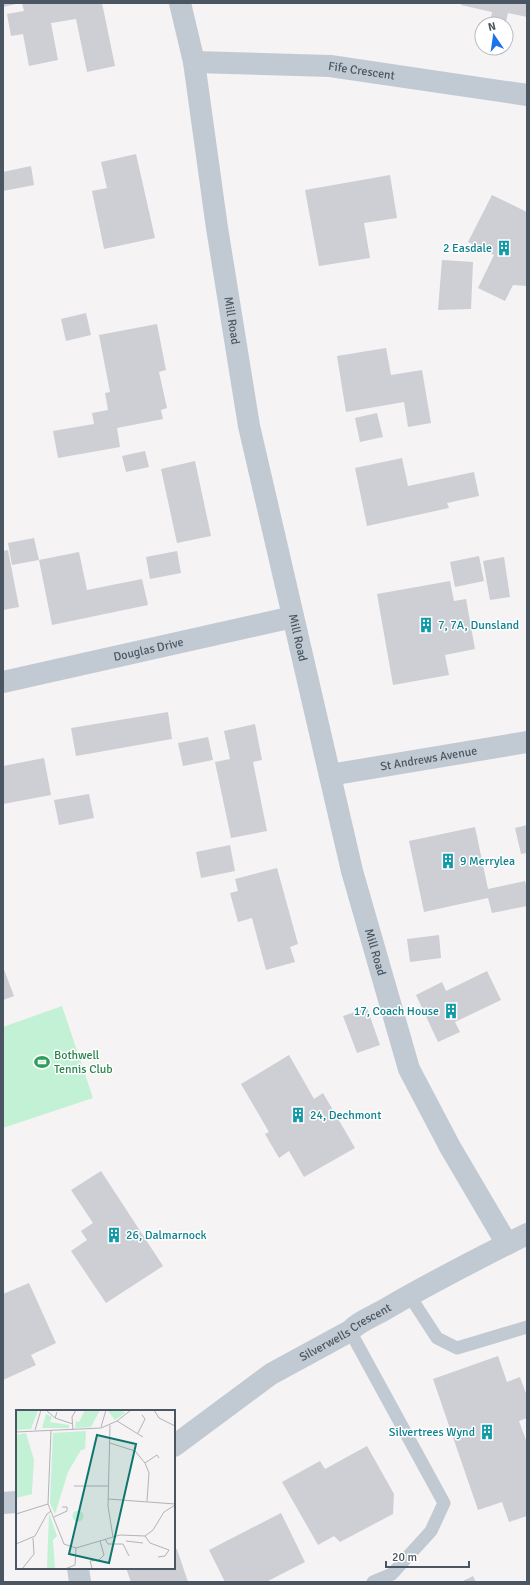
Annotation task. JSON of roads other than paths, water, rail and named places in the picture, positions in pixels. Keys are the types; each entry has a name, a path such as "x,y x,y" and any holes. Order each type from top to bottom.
{"street":[{"name":"Mill Road","path":"180,3 194,62 217,228 249,426 352,870 409,1069 450,1148 507,1244"},
{"name":"Fife Crescent","path":"194,62 330,66 527,95"},
{"name":"Douglas Drive","path":"3,682 293,617"},
{"name":"St Andrews Avenue","path":"330,775 527,742"},
{"name":"Silverwells Crescent","path":"175,1445 271,1374 350,1331 356,1324 527,1234"},
{"path":"3,1503 16,1502"},
{"path":"78,1569 80,1582"}],"lane":[{"path":"410,1295 437,1338 457,1348 527,1327"},
{"path":"350,1331 444,1503 431,1531 392,1574 373,1582"}],"place":[{"name":"2 Easdale","path":"504,248"},
{"name":"7, 7A, Dunsland","path":"426,625"},
{"name":"9 Merrylea","path":"448,861"},
{"name":"17, Coach House","path":"451,1011"},
{"name":"Bothwell Tennis Club","path":"42,1062"},
{"name":"24, Dechmont","path":"298,1115"},
{"name":"26, Dalmarnock","path":"114,1235"},
{"name":"Silvertrees Wynd","path":"487,1432"}]}
